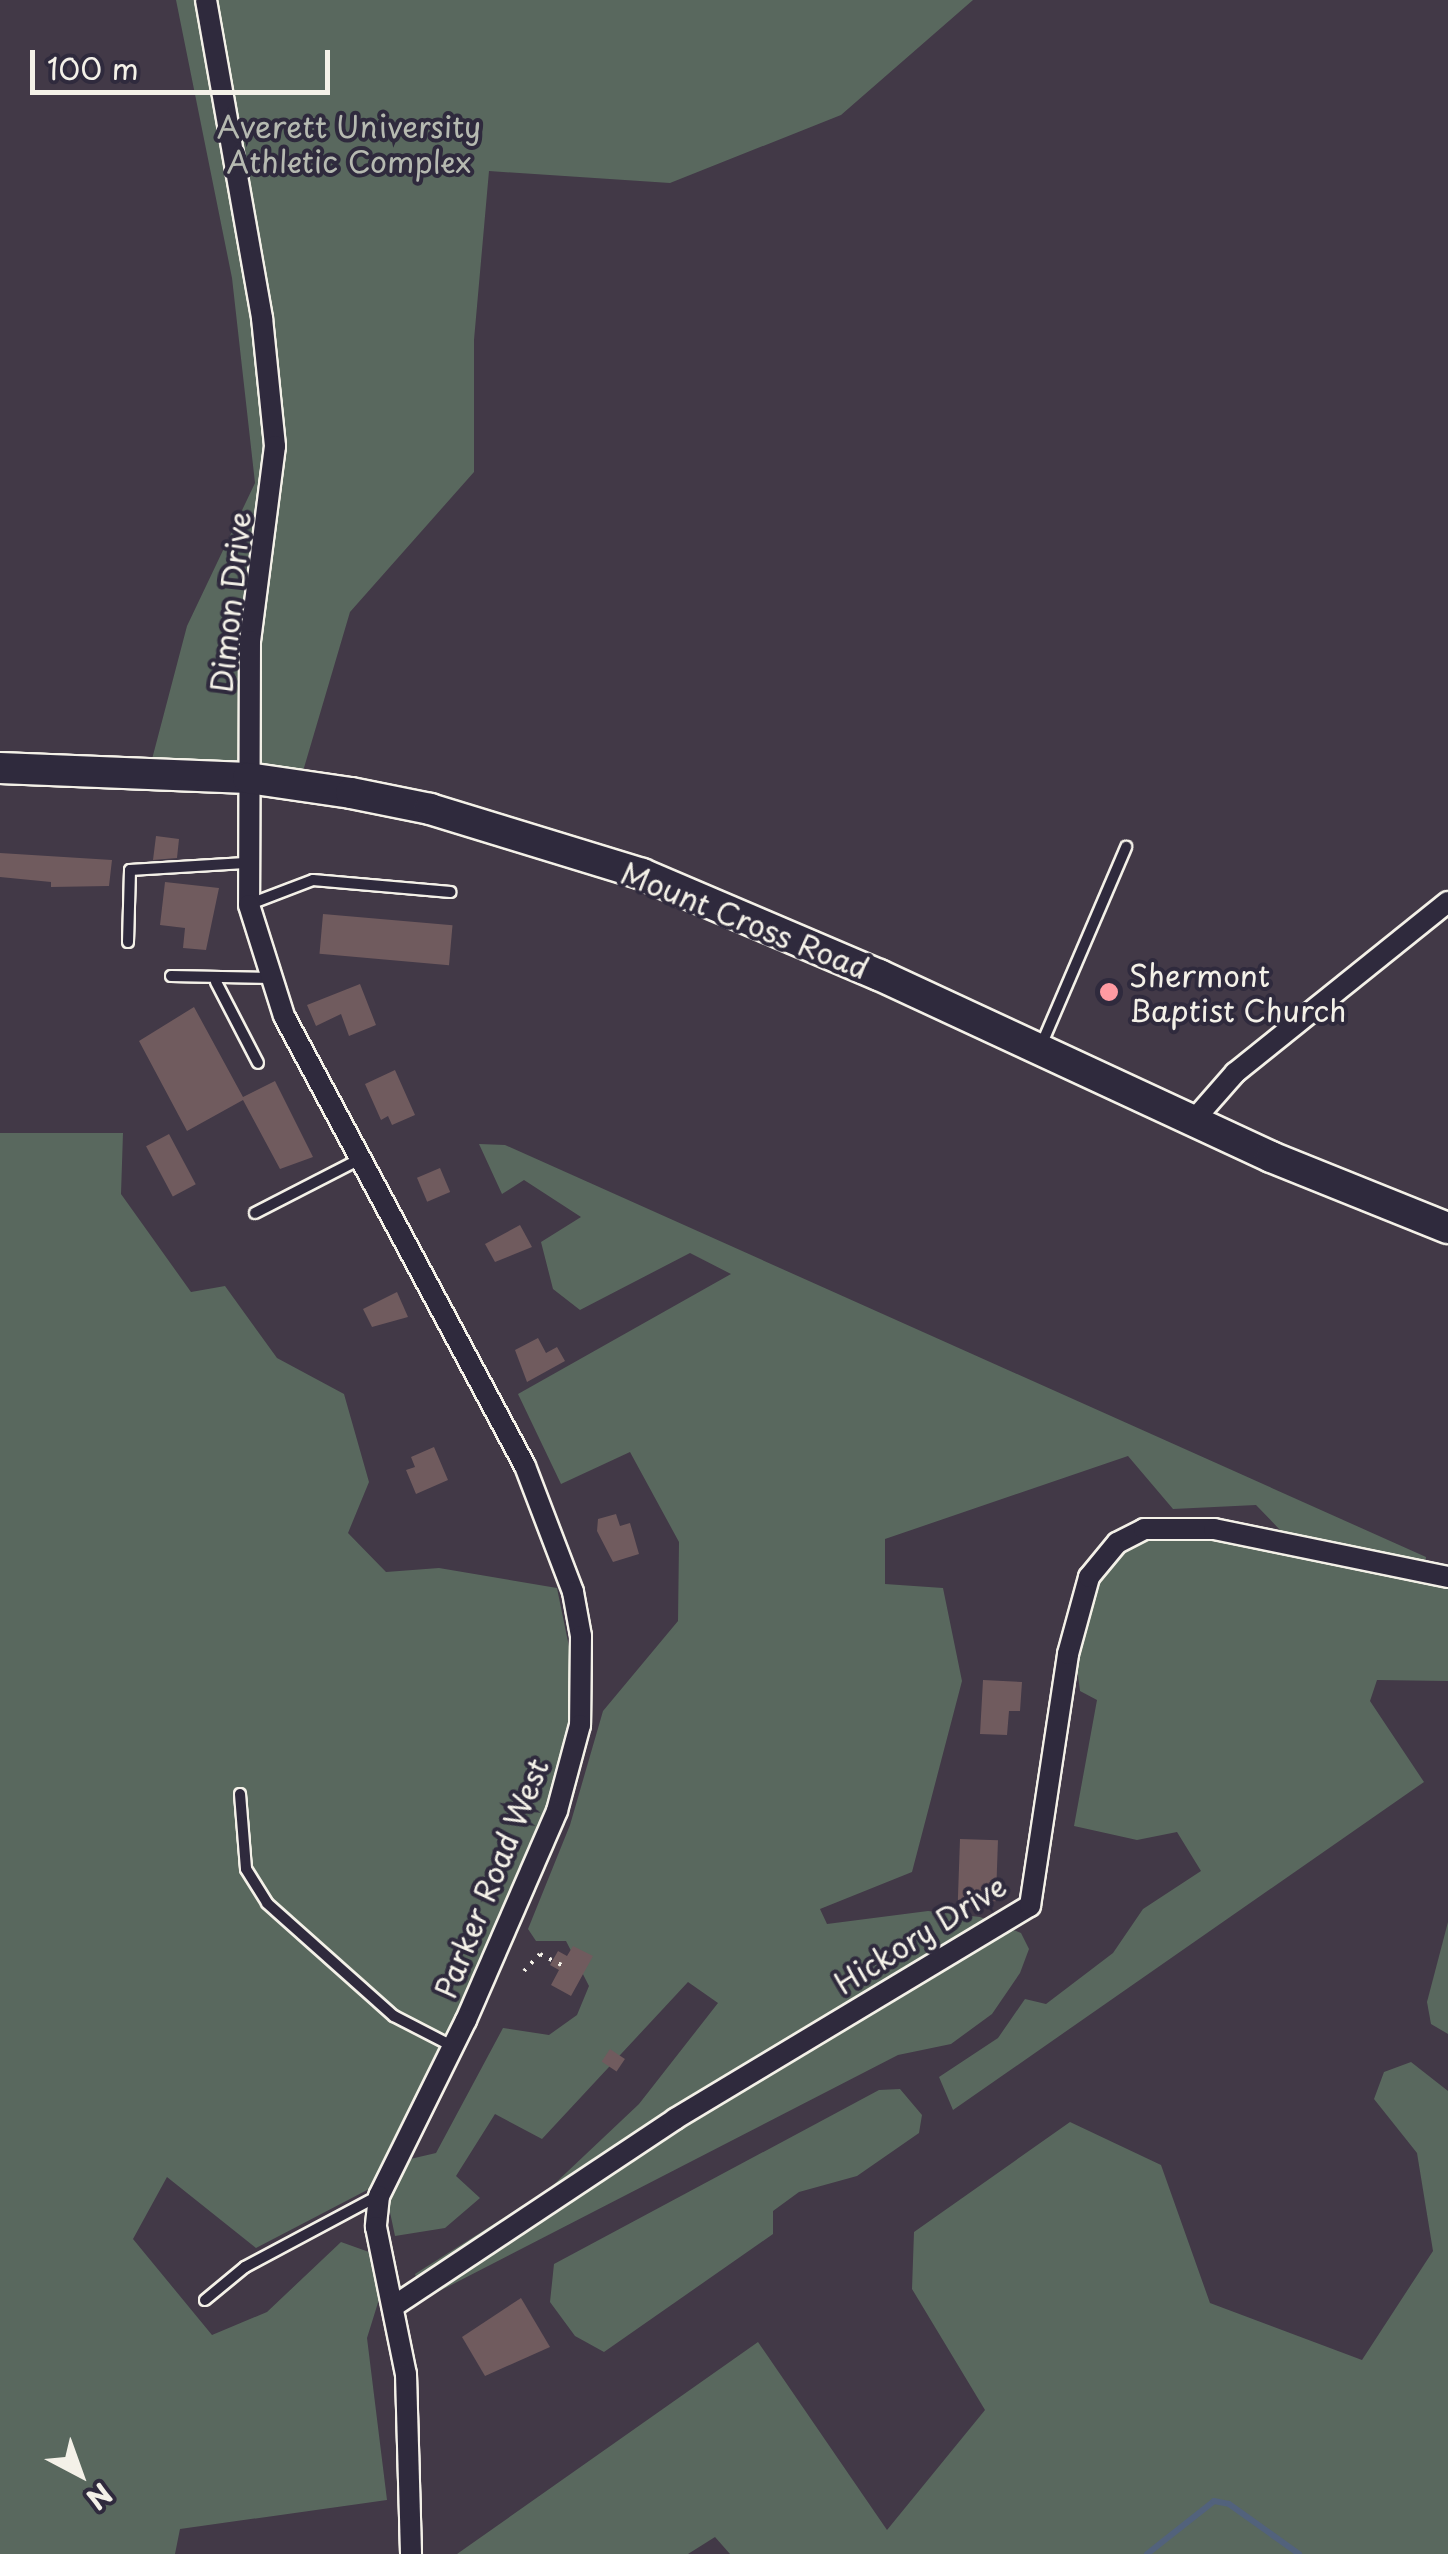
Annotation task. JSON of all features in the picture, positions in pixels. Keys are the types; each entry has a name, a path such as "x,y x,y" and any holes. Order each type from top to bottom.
{"main road":[{"name":"Mount Cross Road","path":"0,768 248,778 430,809 642,874 1193,1121 1448,1228"}],"street":[{"name":"Dimon Drive","path":"206,0 262,318 276,446 250,641 245,862 249,905 284,1016 377,1188"},
{"path":"1193,1121 1235,1073 1448,902"},
{"name":"Parker Road West","path":"377,1188 525,1466 573,1592 584,1681 570,1768 452,2046 379,2196 376,2227 406,2374 412,2554"},
{"name":"Hickory Drive","path":"394,2306 675,2119 1030,1906 1068,1654 1089,1577 1117,1543 1144,1530 1214,1530 1448,1577"}],"lane":[{"path":"1040,1050 1126,847"},
{"path":"128,942 130,870 245,862"},
{"path":"249,905 313,880 450,892"},
{"path":"170,976 216,982 272,978"},
{"path":"216,982 258,1063"},
{"path":"255,1213 361,1159"},
{"path":"240,1794 246,1870 267,1903 380,2005 452,2046"},
{"path":"206,2300 245,2267 379,2196"}],"path":[{"path":"524,1971 540,1954 562,1965"}],"green space":[{"name":"Averett University Athletic Complex","path":"176,0 973,0 841,115 670,183 489,171 474,340 474,472 350,612 301,778 151,763 187,626 255,483 232,278"},
{"path":"0,1133 123,1133 121,1194 191,1292 225,1286 277,1358 344,1394 369,1482 348,1533 386,1572 439,1568 557,1588 574,1671 569,1731 541,1823 450,2034 371,2188 256,2248 167,2177 133,2239 212,2335 267,2312 341,2242 369,2252 381,2293 367,2338 387,2500 180,2529 175,2554 0,2554"},
{"path":"479,1144 505,1145 1426,1557 1425,1565 1282,1532 1256,1505 1173,1509 1128,1456 885,1539 885,1584 943,1588 962,1681 912,1872 820,1909 827,1924 928,1911 980,1917 1021,1933 1029,1949 1020,1973 992,2014 951,2044 898,2055 424,2299 415,2274 549,2189 639,2104 718,2003 688,1982 542,2139 495,2114 456,2176 480,2198 445,2228 395,2236 387,2198 406,2160 436,2153 503,2028 549,2035 577,2015 589,1986 566,1941 536,1941 528,1929 570,1825 603,1711 678,1621 679,1542 630,1452 561,1484 518,1394 731,1274 690,1253 580,1310 553,1289 541,1242 581,1217 524,1180 502,1194"},
{"path":"1155,1531 1206,1533 1448,1587 1448,1681 1377,1680 1370,1701 1424,1782 953,2110 939,2077 998,2038 1025,1999 1046,2004 1113,1953 1143,1909 1201,1871 1177,1832 1137,1840 1074,1826 1097,1700 1080,1691 1076,1661 1091,1585 1126,1545"},
{"path":"1448,1922 1448,2034 1431,2024 1427,2002"},
{"path":"1411,2062 1448,2091 1448,2554 730,2554 715,2537 688,2554 457,2554 758,2342 887,2530 985,2410 912,2289 914,2232 1070,2122 1161,2165 1210,2303 1362,2360 1433,2251 1417,2153 1374,2099 1384,2072"},
{"path":"900,2089 922,2115 919,2133 857,2176 799,2192 773,2211 773,2234 604,2352 575,2336 550,2302 554,2264 879,2090"}],"building":[{"path":"156,836 179,839 177,858 153,860"},
{"path":"0,853 112,860 109,886 51,887 51,882 0,877"},
{"path":"165,882 219,888 206,950 183,948 185,928 160,925"},
{"path":"323,914 453,925 449,965 320,954"},
{"path":"360,984 376,1025 349,1036 341,1014 316,1026 307,1005"},
{"path":"194,1007 243,1097 275,1081 313,1157 280,1169 243,1100 187,1131 139,1041"},
{"path":"395,1070 415,1115 392,1125 388,1116 381,1120 365,1084"},
{"path":"169,1134 196,1184 173,1197 146,1146"},
{"path":"440,1168 450,1192 427,1202 417,1178"},
{"path":"520,1225 532,1247 495,1262 485,1244"},
{"path":"397,1292 408,1317 372,1327 363,1309"},
{"path":"538,1338 546,1353 557,1347 565,1361 527,1382 515,1350"},
{"path":"434,1447 448,1480 416,1494 406,1470 415,1467 411,1457"},
{"path":"616,1514 620,1526 630,1523 639,1554 613,1562 597,1531 598,1519"},
{"path":"983,1680 1022,1682 1020,1711 1009,1711 1007,1735 980,1734"},
{"path":"960,1839 998,1840 996,1901 958,1900"},
{"path":"573,1946 593,1956 571,1996 551,1985 559,1970 550,1965 558,1951 567,1956"},
{"path":"610,2049 625,2059 617,2072 602,2061"},
{"path":"521,2298 550,2347 485,2376 462,2337"}],"waterway":[{"path":"1147,2554 1214,2501 1229,2504 1299,2554"}],"place":[{"name":"Shermont Baptist Church","path":"1109,992"}]}
